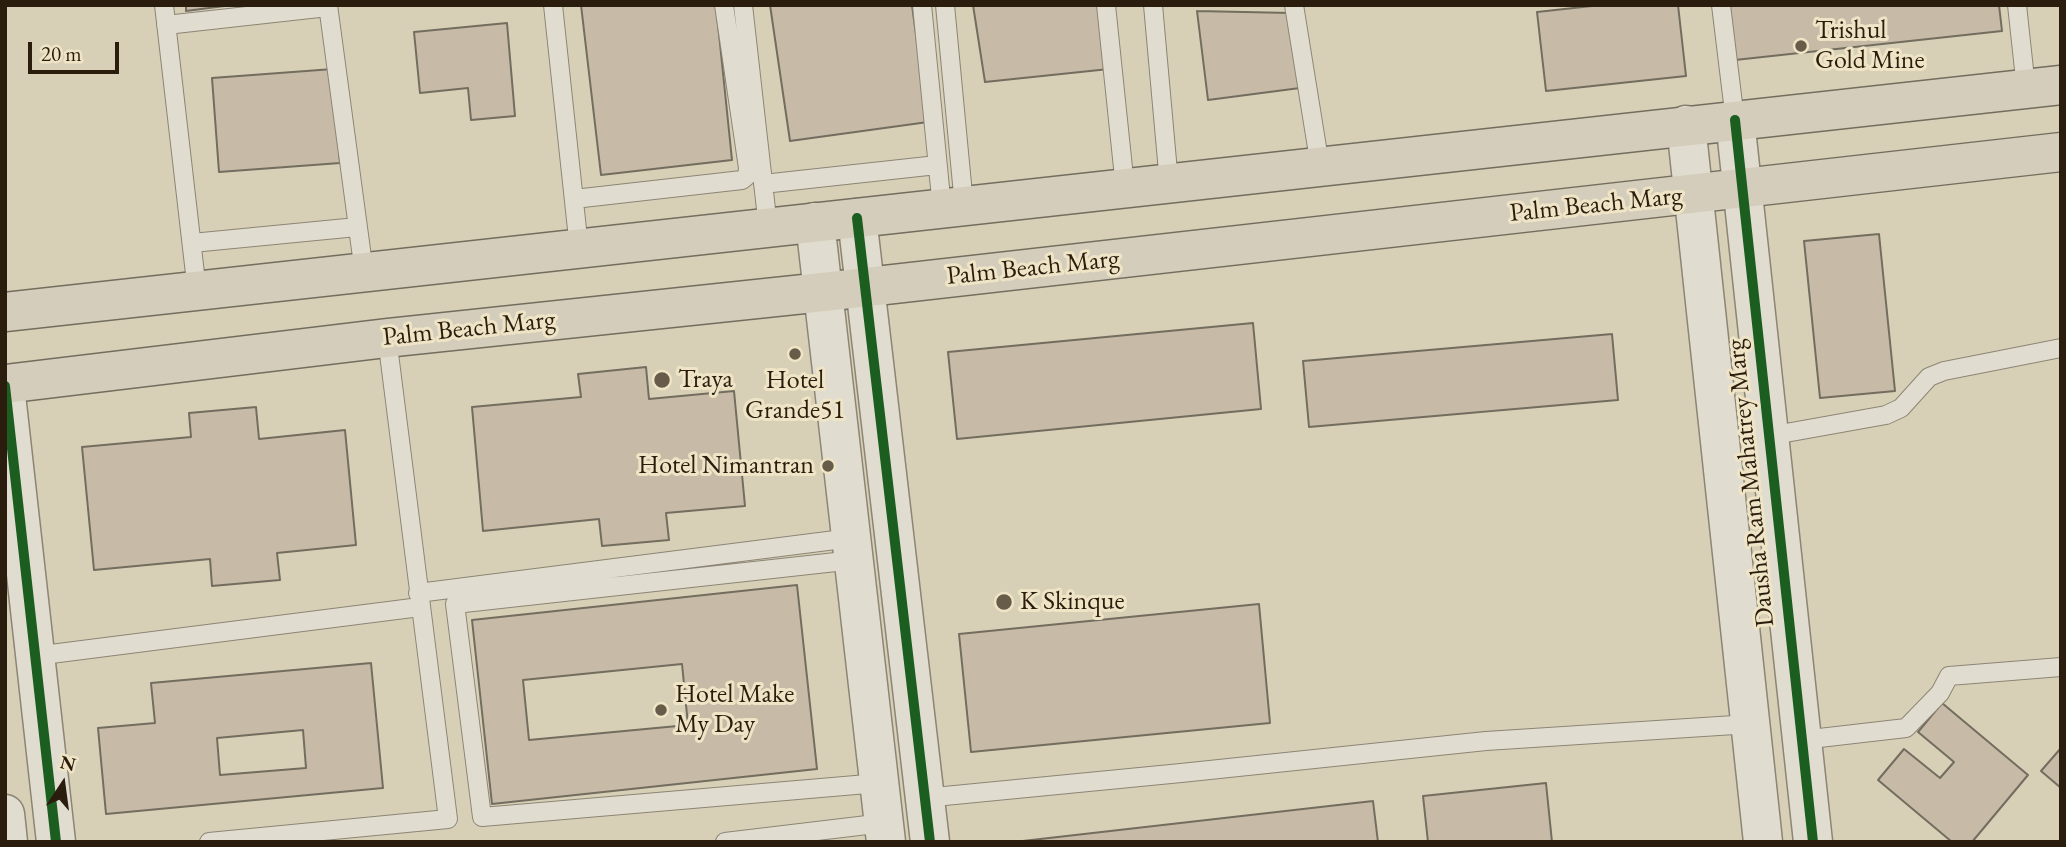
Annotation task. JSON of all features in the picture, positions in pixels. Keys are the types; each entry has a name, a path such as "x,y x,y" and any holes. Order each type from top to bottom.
{"main road":[{"path":"5,312 2043,87"},
{"name":"Palm Beach Marg","path":"5,385 387,338 823,292 2061,152"}],"street":[{"name":"Dausha Ram Mahatrey Marg","path":"1735,120 1813,842"},
{"name":"Dausha Ram Mahatrey Marg","path":"1686,125 1763,842"},
{"path":"857,218 930,842"},
{"path":"815,222 885,832"},
{"path":"5,385 56,842"},
{"path":"5,814 8,842"}],"lane":[{"path":"164,5 197,291"},
{"path":"554,5 579,248"},
{"path":"574,199 742,180 747,176 748,167 724,5"},
{"path":"743,5 768,227"},
{"path":"922,5 937,165 953,207"},
{"path":"945,5 953,207"},
{"path":"1106,5 1125,187"},
{"path":"1153,5 1169,183"},
{"path":"1294,5 1320,166"},
{"path":"1721,5 1735,120"},
{"path":"2017,5 2043,87"},
{"path":"166,25 328,6 363,272"},
{"path":"763,184 937,165"},
{"path":"192,243 357,227"},
{"path":"209,842 448,820 387,338"},
{"path":"1769,436 1886,415 1901,408 1929,377 1944,371 2061,348"},
{"path":"35,656 419,600 852,549"},
{"path":"852,549 455,604 482,817 879,783"},
{"path":"1802,740 1906,728 1941,693 1949,676 2061,667"},
{"path":"924,798 1486,741 1750,724"},
{"path":"725,842 885,832"}],"building":[{"path":"186,5 232,5 186,11"},
{"path":"581,5 716,5 732,160 601,175"},
{"path":"770,5 912,5 928,122 790,141"},
{"path":"973,5 1098,5 1109,69 985,82"},
{"path":"1601,5 1678,5 1686,76 1546,91 1537,12"},
{"name":"Trishul Gold Mine","path":"1729,5 1999,5 2002,31 1735,60"},
{"path":"1197,11 1291,13 1300,88 1208,100"},
{"path":"507,23 515,116 471,120 468,88 420,93 414,32"},
{"path":"333,69 340,163 219,172 212,78"},
{"path":"1879,234 1895,391 1820,398 1804,241"},
{"path":"1253,323 1261,409 957,439 948,352"},
{"path":"1612,334 1618,400 1309,427 1303,361"},
{"path":"646,367 649,399 734,391 745,506 666,513 669,540 602,546 599,519 483,531 472,407 581,397 578,374"},
{"path":"256,407 259,439 345,430 356,545 277,553 280,580 212,586 210,559 94,570 82,447 191,437 189,413"},
{"path":"797,585 817,769 492,804 472,620","holes":["682,664 688,725 529,740 523,680"]},
{"path":"1259,604 1270,723 971,752 959,634"},
{"path":"371,663 383,788 106,814 98,728 155,723 151,683","holes":["303,730 306,768 220,775 217,738"]},
{"path":"1942,703 2028,775 1972,842 1952,842 1878,780 1904,749 1940,778 1954,762 1918,732"},
{"path":"2061,748 2061,788 2041,771"},
{"path":"1546,783 1552,842 1428,842 1423,796"},
{"path":"1373,801 1378,842 1014,842"}],"cycle path":[{"path":"1735,120 1813,842"},
{"path":"857,218 930,842"},
{"path":"5,386 56,842"}],"place":[{"name":"Trishul Gold Mine","path":"1801,46"},
{"name":"Hotel Grande51","path":"795,354"},
{"name":"Traya","path":"662,380"},
{"name":"Hotel Nimantran","path":"828,466"},
{"name":"K Skinque","path":"1004,602"},
{"name":"Hotel Make My Day","path":"661,710"}]}
